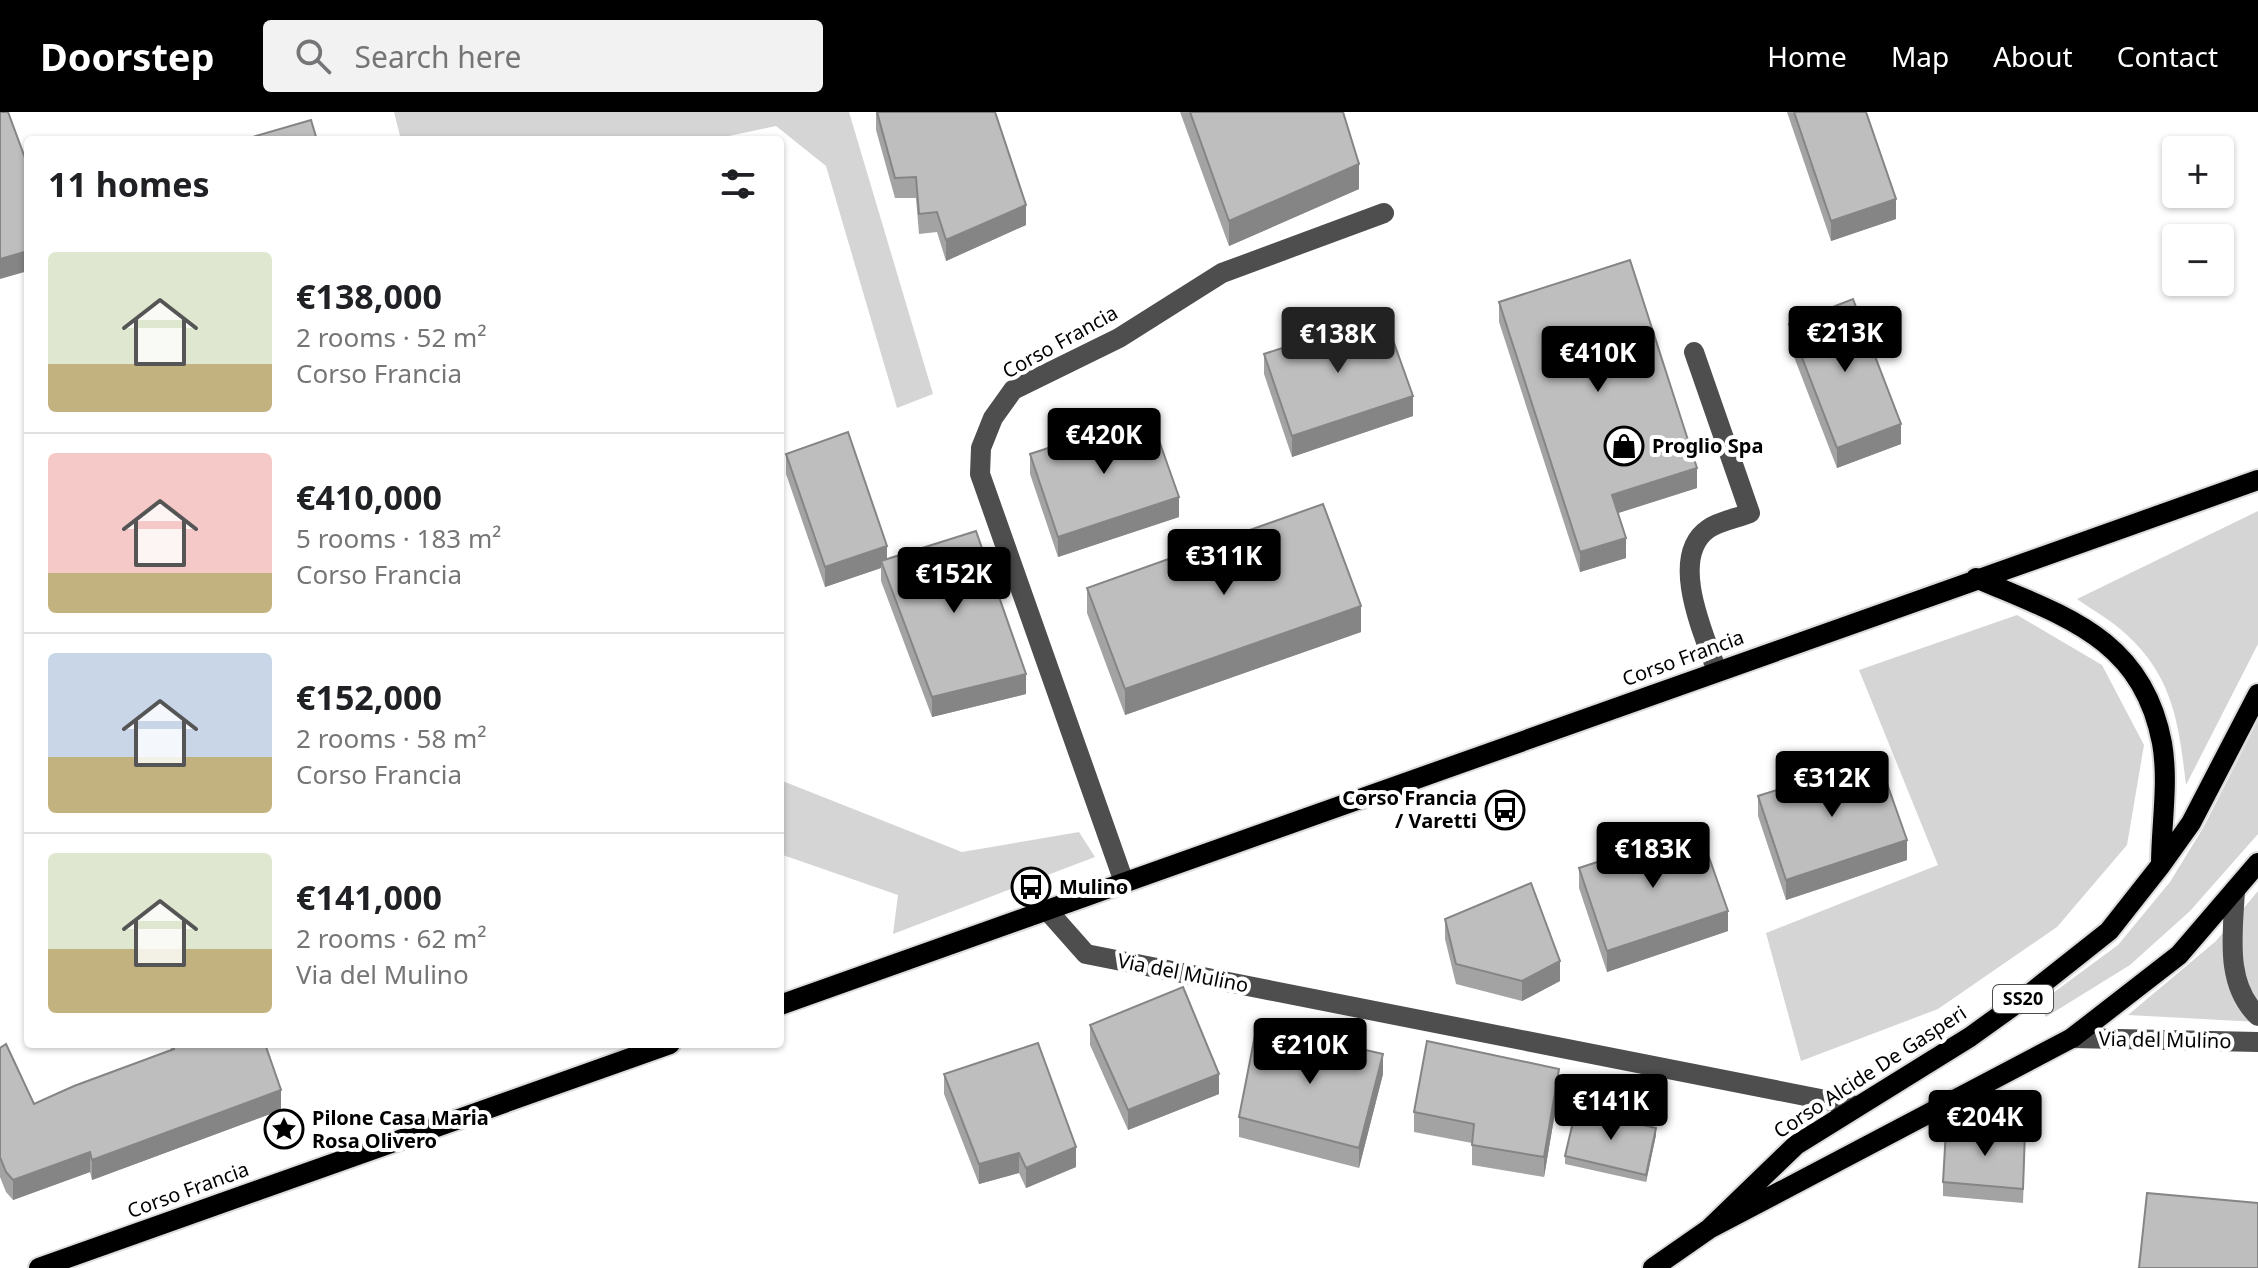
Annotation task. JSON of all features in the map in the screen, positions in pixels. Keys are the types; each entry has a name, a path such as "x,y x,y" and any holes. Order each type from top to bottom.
{"main road":[{"name":"Corso Francia","path":"784,1004 2258,480"},
{"path":"1976,578 2072,619 2111,646 2142,683 2162,742 2165,778 2161,865"},
{"name":"Corso Alcide De Gasperi","path":"1709,1229 1796,1145 1963,1041 2027,996 2109,931 2191,823 2258,694"},
{"name":"Corso Alcide De Gasperi","path":"1653,1268 1709,1229 2072,1038 2179,955 2258,863"},
{"name":"Corso Francia","path":"39,1268 659,1048"}],"street":[{"name":"Corso Francia","path":"1124,882 980,474 981,448 993,418 1013,390 1119,338 1222,273 1384,213"},
{"path":"1694,352 1750,513 1707,529 1690,554 1693,606 1717,671"},
{"path":"2235,890 2231,963 2250,1008 2258,1016"},
{"name":"Via del Mulino","path":"1047,910 1086,954 1856,1106"},
{"name":"Via del Mulino","path":"2072,1038 2258,1042"}],"shaded area":[{"path":"394,112 849,112 933,394 897,408 826,166 776,126 729,136 400,136"},
{"path":"2258,511 2258,644 2186,785 2177,723 2165,686 2143,652 2122,631 2077,599"},
{"path":"2017,615 2102,665 2144,745 2127,845 2057,927 1938,1009 1801,1061 1766,933 1938,865 1859,670"},
{"path":"2258,720 2258,834 2190,911 2130,965 2046,1017 2038,1004 2118,945 2170,882 2203,828"},
{"path":"784,782 962,852 1079,832 1095,857 893,934 898,895 784,855"},
{"path":"2258,891 2258,1022 2128,1015 2216,941"}],"building":[{"path":"0,112 8,112 24,155 24,252 0,259"},
{"path":"877,112 995,112 1026,205 946,240 937,212 919,214 916,177 895,178"},
{"path":"1190,112 1343,112 1359,164 1229,221"},
{"path":"1794,112 1866,112 1896,199 1831,221"},
{"path":"311,120 316,136 256,136"},
{"path":"1630,260 1697,468 1612,495 1626,538 1580,552 1499,302"},
{"path":"1853,299 1901,424 1837,448 1789,324"},
{"path":"1384,315 1413,396 1292,436 1264,354"},
{"path":"1150,415 1179,497 1058,537 1030,454"},
{"path":"848,432 887,546 825,567 786,454"},
{"path":"1323,504 1361,606 1125,689 1087,588"},
{"path":"976,531 1026,674 932,697 881,561"},
{"path":"1878,758 1907,840 1786,880 1758,796"},
{"path":"1699,829 1728,911 1607,951 1579,868"},
{"path":"1531,883 1560,961 1522,981 1456,964 1445,919"},
{"path":"1183,987 1219,1074 1128,1110 1090,1025"},
{"path":"1257,1025 1383,1054 1359,1148 1239,1117"},
{"path":"1427,1041 1559,1069 1544,1157 1472,1145 1474,1124 1414,1112"},
{"path":"1038,1043 1076,1147 1026,1168 1019,1153 979,1164 944,1074"},
{"path":"6,1044 34,1104 174,1048 266,1048 281,1090 92,1160 90,1152 13,1180 0,1157 0,1048"},
{"path":"1576,1109 1656,1128 1646,1175 1565,1156"},
{"path":"1946,1130 2025,1131 2023,1189 1943,1182"},
{"path":"2147,1193 2258,1203 2258,1268 2139,1268"}],"place":[{"name":"Proglio Spa","path":"1624,446"},
{"name":"Corso Francia / Varetti","path":"1505,810"},
{"name":"Mulino","path":"1031,887"},
{"name":"Pilone Casa Maria Rosa Olivero","path":"284,1129"}]}
